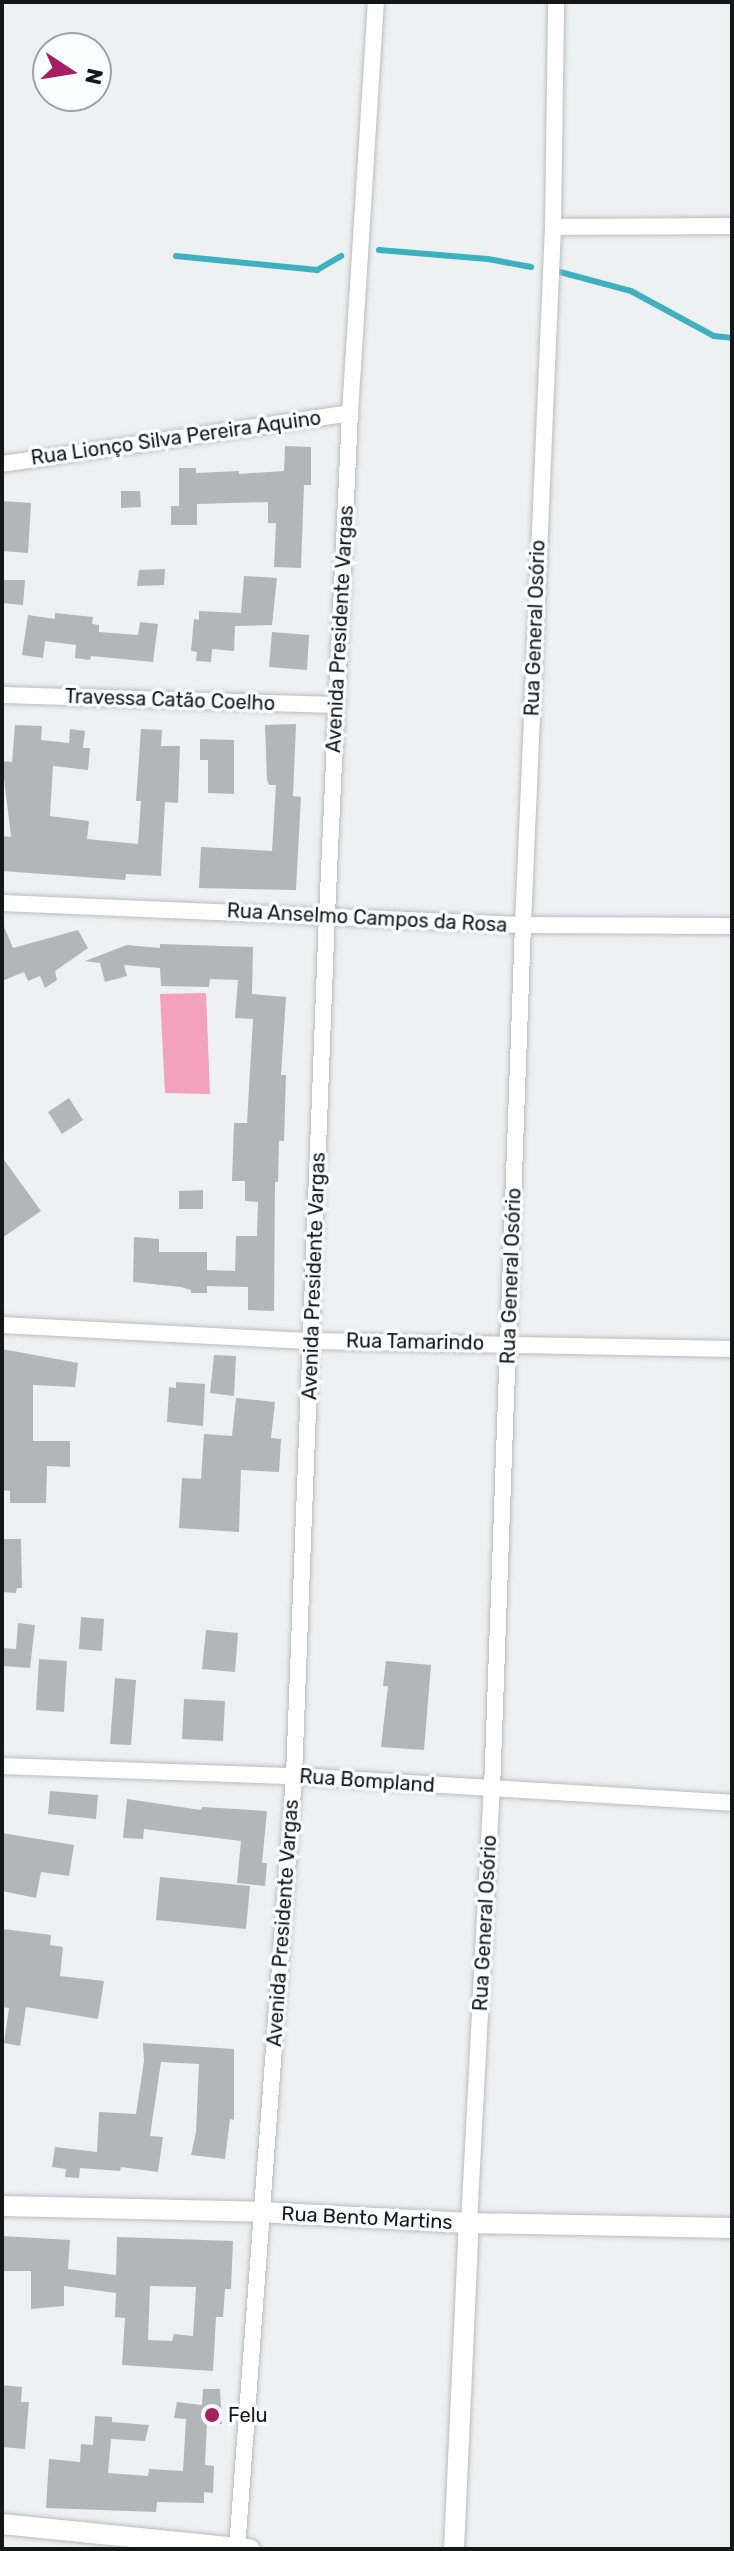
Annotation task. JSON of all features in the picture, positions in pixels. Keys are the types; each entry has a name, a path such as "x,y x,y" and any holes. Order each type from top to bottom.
{"street":[{"name":"Avenida Presidente Vargas","path":"241,2549 260,2212 294,1776 350,413 376,2"},
{"name":"Rua General Osório","path":"454,2549 492,1790 523,925 553,227 556,2"},
{"path":"553,227 732,226"},
{"name":"Rua Lionço Silva Pereira Aquino","path":"2,464 350,413"},
{"name":"Travessa Catão Coelho","path":"2,695 337,705"},
{"name":"Rua Anselmo Campos da Rosa","path":"2,903 523,925 732,926"},
{"name":"Rua Tamarindo","path":"2,1325 312,1341 732,1349"},
{"name":"Rua Bompland","path":"2,1766 294,1776 732,1803"},
{"name":"Rua Bento Martins","path":"2,2206 260,2212 469,2223 732,2228"},
{"path":"2,2524 241,2549"}],"shaded area":[{"path":"206,993 210,1094 165,1093 160,994"}],"building":[{"path":"285,446 311,447 311,485 304,485 301,568 274,567 276,523 268,523 268,502 197,504 197,525 171,525 171,506 179,506 179,468 196,468 196,473 284,471"},
{"path":"121,491 140,491 141,507 121,508"},
{"path":"2,501 31,503 28,553 2,551"},
{"path":"165,569 164,585 137,586 139,570"},
{"path":"244,576 277,578 272,625 235,626 234,651 212,649 211,662 196,661 197,652 191,651 194,619 199,620 199,611 241,613"},
{"path":"2,580 25,580 23,605 2,603"},
{"path":"55,613 93,617 92,624 99,625 99,632 138,635 140,622 158,624 153,662 91,656 90,660 75,658 76,645 45,641 43,658 22,655 28,615 55,619"},
{"path":"272,632 309,635 307,670 269,667"},
{"path":"296,724 293,796 301,797 296,890 199,888 201,847 272,851 276,785 269,785 267,779 265,725"},
{"path":"15,725 42,726 41,740 69,743 70,729 85,731 83,748 90,748 88,770 53,766 50,816 89,821 87,839 138,844 141,801 136,801 141,729 162,730 161,746 180,746 178,803 165,802 161,876 126,874 125,880 2,871 2,836 11,837 2,761 12,762"},
{"path":"200,739 234,740 234,794 208,793 208,760 200,760"},
{"path":"2,922 13,948 78,930 88,948 55,971 57,980 45,988 40,976 28,981 24,972 2,981"},
{"path":"160,944 253,947 252,994 286,997 281,1075 286,1075 284,1141 279,1141 278,1182 275,1182 274,1311 248,1310 248,1287 207,1286 207,1293 191,1293 191,1290 181,1287 133,1282 134,1237 159,1239 159,1252 207,1252 207,1270 235,1271 236,1236 257,1236 258,1202 245,1201 245,1181 232,1181 234,1123 247,1123 253,1019 235,1018 238,980 210,979 209,987 161,986 160,968 124,965 127,976 105,982 100,963 85,961 127,945 160,948"},
{"path":"69,1098 83,1120 62,1134 48,1112"},
{"path":"2,1157 41,1211 2,1238"},
{"path":"203,1190 203,1209 179,1209 179,1191"},
{"path":"2,1349 78,1363 75,1387 33,1385 33,1441 70,1441 70,1467 47,1466 46,1503 10,1503 10,1491 2,1490"},
{"path":"214,1355 236,1356 234,1396 210,1393"},
{"path":"176,1382 205,1384 203,1426 167,1422 169,1387 176,1388"},
{"path":"236,1398 275,1402 271,1438 281,1439 279,1472 241,1470 239,1532 179,1528 182,1478 201,1479 204,1434 232,1436"},
{"path":"2,1539 21,1539 22,1588 17,1588 16,1593 2,1592"},
{"path":"81,1617 104,1619 102,1651 79,1649"},
{"path":"18,1623 35,1625 30,1668 2,1666 2,1648 16,1649"},
{"path":"206,1630 238,1633 235,1672 202,1669"},
{"path":"39,1659 67,1661 64,1712 36,1710"},
{"path":"386,1661 431,1665 424,1750 381,1747 388,1686 383,1686"},
{"path":"115,1678 136,1680 131,1745 110,1744"},
{"path":"184,1699 225,1701 223,1741 182,1739"},
{"path":"50,1791 98,1795 96,1819 48,1814"},
{"path":"127,1799 201,1810 202,1807 267,1811 262,1863 267,1863 265,1886 237,1883 241,1841 144,1829 143,1839 123,1838"},
{"path":"2,1833 74,1845 69,1876 41,1872 36,1898 2,1891"},
{"path":"160,1877 250,1886 246,1929 156,1920"},
{"path":"3,1929 51,1935 50,1945 63,1947 60,1976 104,1981 98,2019 26,2007 20,2046 4,2043 9,2008 2,2007"},
{"path":"143,2043 234,2049 234,2120 230,2119 225,2159 191,2155 196,2132 199,2064 161,2062 150,2136 163,2137 158,2172 121,2167 120,2171 80,2168 79,2178 65,2177 66,2169 52,2167 55,2147 97,2152 99,2112 136,2114 144,2061"},
{"path":"2,2236 70,2240 68,2269 116,2275 117,2237 233,2241 231,2289 225,2289 223,2317 216,2317 213,2371 122,2365 125,2318 115,2317 116,2293 64,2286 64,2306 31,2309 31,2271 2,2271","holes":["150,2286 196,2287 193,2336 174,2334 172,2341 148,2340"]},
{"path":"2,2385 22,2387 21,2402 29,2402 25,2449 2,2447"},
{"path":"203,2389 220,2389 222,2424 207,2422 205,2465 214,2466 213,2493 204,2492 204,2503 157,2502 156,2512 46,2508 49,2459 80,2462 81,2444 93,2445 95,2416 112,2417 112,2422 149,2425 145,2441 111,2439 108,2473 148,2476 149,2469 183,2471 186,2419 174,2418 177,2402 202,2405"}],"waterway":[{"path":"379,250 488,259 531,267"},
{"path":"176,256 317,270 341,256"},
{"path":"560,272 631,291 714,336 732,338"}],"place":[{"name":"Felu","path":"212,2415"}]}
